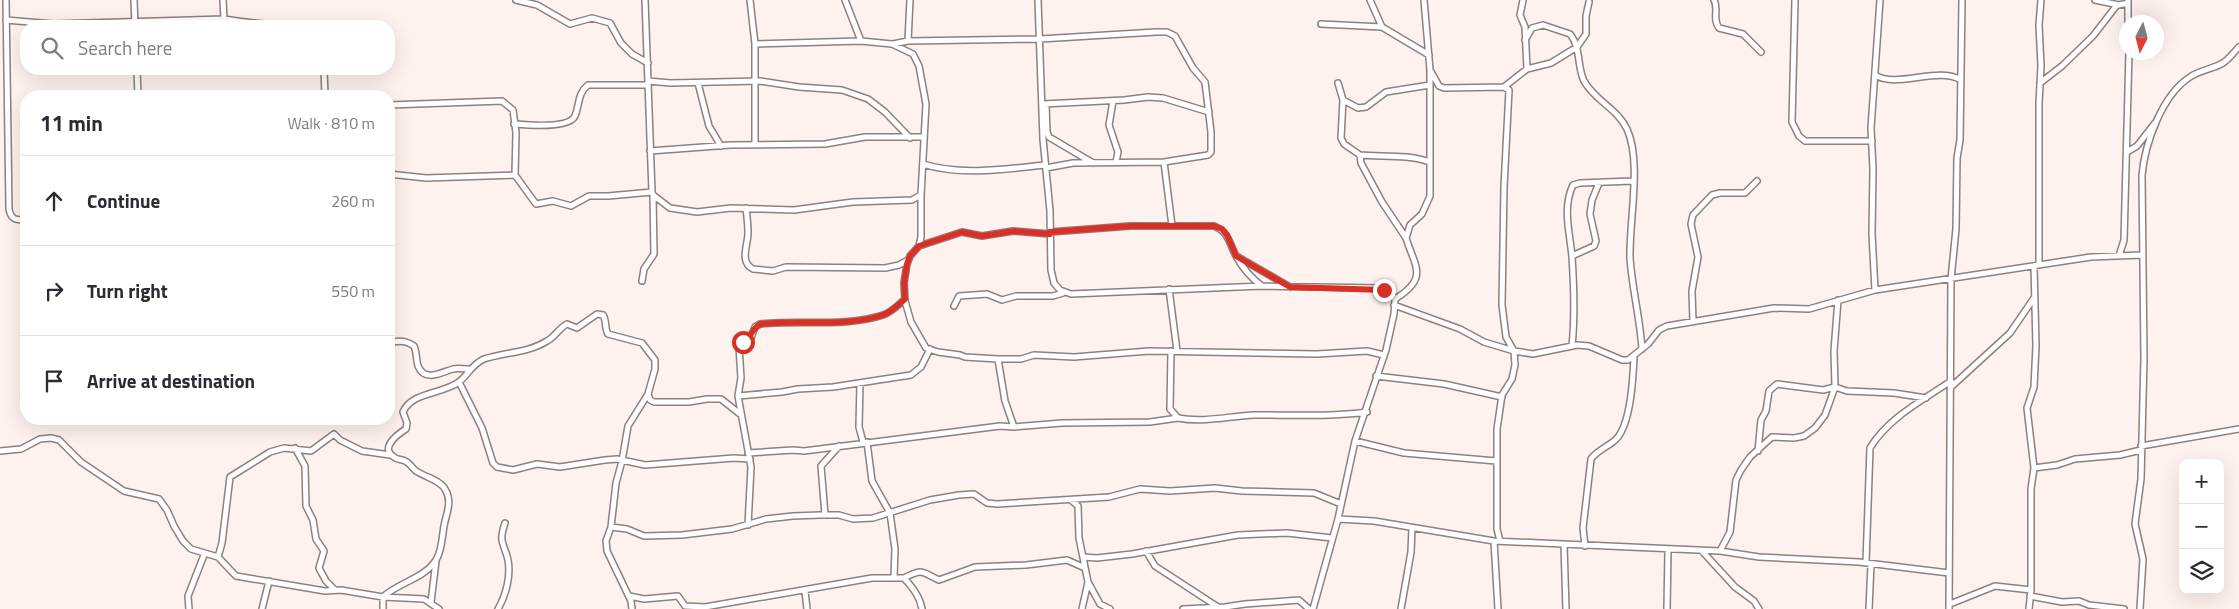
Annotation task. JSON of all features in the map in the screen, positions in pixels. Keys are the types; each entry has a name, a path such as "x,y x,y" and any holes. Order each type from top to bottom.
{"street":[{"path":"6,0 6,20 3,27 9,210 10,216 14,219 20,220"},
{"path":"134,0 135,20"},
{"path":"224,0 224,19"},
{"path":"516,0 537,5 570,24 592,18 610,23 621,43 632,54 648,63"},
{"path":"642,282 644,269 654,254 645,0"},
{"path":"750,0 755,44 754,144"},
{"path":"845,0 861,41"},
{"path":"908,41 910,0"},
{"path":"1038,0 1046,132 1049,137 1094,164"},
{"path":"1370,0 1382,27"},
{"path":"1406,238 1410,225 1422,214 1430,196 1430,70 1424,0"},
{"path":"1523,0 1520,14 1525,27 1527,69"},
{"path":"1714,0 1719,28 1743,34 1761,52"},
{"path":"1795,0 1792,122 1799,136 1805,140 1872,141"},
{"path":"1875,290 1872,234 1872,141 1880,0"},
{"path":"1962,0 1957,213 1951,279 1949,606 1995,586 2062,602 2079,601 2095,606 2124,609"},
{"path":"2029,609 2030,489 2034,468 2027,408 2034,387 2036,354 2034,297 2041,0"},
{"path":"2095,0 2116,5 2128,1 2128,15"},
{"path":"1504,87 1527,69 1551,63 1576,47 1586,34 1588,2"},
{"path":"2040,83 2062,66 2093,36 2116,5"},
{"path":"6,20 20,21"},
{"path":"206,20 230,20"},
{"path":"1321,24 1382,27 1429,55"},
{"path":"1525,40 1532,28 1543,26 1570,34 1576,47 1583,79 1591,93 1613,109 1627,130 1633,162 1630,258 1642,349"},
{"path":"755,44 861,41 892,44 908,41 1040,39 1166,32 1175,36 1193,68 1205,82 1211,152 1164,162 1116,162 1046,167 973,170 935,168 923,164"},
{"path":"746,208 748,235 746,262 753,269 773,271 786,267 885,268 900,265 909,259 919,246 921,237 920,195 926,104 919,66 913,54 892,44"},
{"path":"2127,152 2136,146 2157,120 2178,87 2191,76 2224,63 2239,47"},
{"path":"2119,256 2124,240 2129,60"},
{"path":"1430,70 1438,86 1444,88 1504,87 1509,90 1504,187 1502,305 1506,337 1514,351 1515,365 1512,379 1502,397 1497,429 1497,530 1500,541"},
{"path":"137,75 138,90"},
{"path":"324,75 325,90"},
{"path":"1875,75 1881,78 1909,79 1946,75 1961,80"},
{"path":"514,124 538,126 570,120 575,114 581,90 588,85 755,81 799,87 831,88 868,99 885,112 910,138"},
{"path":"698,83 708,126 721,146"},
{"path":"1338,83 1343,100 1342,138 1344,144 1360,155 1390,154 1399,158 1418,158 1430,162"},
{"path":"1343,100 1358,108 1366,107 1386,92 1430,85"},
{"path":"1045,104 1148,97 1163,98 1208,112"},
{"path":"1113,100 1109,125 1118,152 1116,162"},
{"path":"395,105 502,101 513,110 515,174 536,204 553,201 571,206 589,196 653,193 670,208 696,212 715,208 775,208 794,210 853,202 912,200 920,195"},
{"path":"1045,104 1051,270 1054,283 1064,293"},
{"path":"2140,609 2143,559 2135,524 2140,479 2144,358 2143,164 2145,151 2157,120"},
{"path":"650,151 754,144 825,144 865,137 924,137"},
{"path":"1183,609 1225,608 1245,604 1298,600 1311,609 1338,519 1356,441 1384,355 1395,302 1406,292 1416,277 1418,266 1406,238 1382,202 1361,163 1360,155"},
{"path":"1164,162 1172,226"},
{"path":"395,175 426,178 515,174"},
{"path":"1572,346 1574,315 1572,256 1567,220 1570,191 1573,185 1633,181"},
{"path":"1693,322 1692,291 1698,257 1691,224 1693,215 1712,195 1720,193 1746,193 1757,181"},
{"path":"1572,256 1594,246 1596,241 1590,214 1592,200 1599,183"},
{"path":"919,246 962,232 982,236 1014,231 1050,233 1130,226 1214,226 1222,229 1227,235 1236,256 1251,278 1262,286"},
{"path":"954,306 959,296 972,294 987,294 1002,300 1016,296 1053,296 1064,293 1262,286 1380,288 1389,292 1395,302 1460,329 1484,342 1514,351 1533,354 1572,346 1589,346 1622,360 1634,357 1659,330 1667,326 1774,308 1809,309 1875,290 2091,257 2142,255"},
{"path":"1236,256 1290,287"},
{"path":"909,259 904,283 905,299 911,322 918,337 926,348 965,358 1021,359 1029,356 1074,357 1171,351 1317,354 1367,351 1384,355"},
{"path":"1169,289 1177,351"},
{"path":"1869,609 1870,448 1876,438 1890,423 1926,398 1951,384 2010,333 2034,297"},
{"path":"748,525 748,495 751,478 738,396 742,378 739,347 751,338 755,327 760,324 829,322 884,315 895,309 905,299"},
{"path":"1720,551 1731,527 1736,480 1745,463 1772,437 1794,438 1804,436 1815,428 1825,415 1835,387 1834,361 1838,300"},
{"path":"390,455 389,448 392,438 406,429 403,412 413,401 459,382 470,369 483,360 525,350 548,341 567,324 577,328 597,314 603,315 605,329 608,334 642,344 650,351 655,360 655,369 648,394 628,426 616,483 611,527 606,541 607,551 629,596 632,609"},
{"path":"395,340 403,341 414,346 418,367 422,373 428,376 456,369 470,369"},
{"path":"738,396 860,383 911,375 921,367 930,349"},
{"path":"1171,351 1170,409 1178,418"},
{"path":"1584,546 1583,528 1591,459 1597,452 1617,438 1624,428 1630,392 1634,383 1634,357"},
{"path":"998,359 1005,401 1014,427"},
{"path":"1376,376 1444,384 1502,397"},
{"path":"459,382 482,428 496,468 513,470 537,464 553,467 605,460 654,465 734,458 1000,426 1150,422 1178,418 1207,420 1253,416 1339,416 1367,412"},
{"path":"860,383 859,421 872,481 890,513 895,549 894,577"},
{"path":"1758,451 1761,420 1766,411 1769,390 1777,384 1823,390 1835,387 1847,391 1894,393 1926,398"},
{"path":"648,394 650,400 654,402 689,402 721,399 740,414"},
{"path":"2034,468 2057,465 2075,459 2120,455 2141,448 2239,429"},
{"path":"218,557 222,543 230,477 270,452 284,448 311,451 334,434 340,440 362,451 390,455 396,459 406,461 414,470 441,484 446,490 449,502 448,515 436,561 431,602"},
{"path":"0,451 21,449 40,439 52,438 59,440 81,462 124,491 159,499 183,541 191,549 204,555 218,557 236,576 325,591 335,590 383,597 410,596 424,598 439,609"},
{"path":"1356,441 1404,453 1496,461"},
{"path":"825,515 821,466 839,446"},
{"path":"295,448 305,466 306,506 314,520 316,539 324,551 319,568 326,581 335,590"},
{"path":"611,527 627,529 644,536 706,532 748,525 766,519 825,515 839,515 853,519 873,518 930,500 974,494 987,503 997,504 1120,496 1140,489 1170,491 1215,488 1242,491 1314,493 1341,504"},
{"path":"1071,500 1078,506 1079,538 1088,582 1100,604 1110,609"},
{"path":"1338,519 1374,521 1494,541 1720,551 1759,557 1868,564 1949,573"},
{"path":"498,609 503,599 509,575 507,558 501,542 505,523"},
{"path":"1401,609 1411,552 1412,528"},
{"path":"1083,557 1096,558 1146,551 1238,535 1287,533 1332,538"},
{"path":"1494,541 1498,609"},
{"path":"1564,545 1566,609"},
{"path":"1667,609 1668,550"},
{"path":"1146,551 1155,566 1218,608"},
{"path":"1702,551 1736,587 1754,601 1759,609"},
{"path":"189,609 188,596 204,555"},
{"path":"629,596 644,599 678,596 685,606 706,607 872,578 904,578 922,572 928,572 938,580 974,567 1026,565 1067,560 1084,568"},
{"path":"383,597 399,585 414,579 436,561"},
{"path":"904,578 913,588 921,602 922,609"},
{"path":"262,609 269,581"},
{"path":"1082,609 1088,582"},
{"path":"805,591 806,609"},
{"path":"383,597 383,609"}],"route":[{"path":"743,342 751,338 755,327 760,324 857,320 884,315 895,309 905,299 904,283 907,264 910,256 919,246 962,232 982,236 1014,231 1050,234 1050,232 1130,226 1214,226 1222,229 1227,235 1236,256 1290,287 1380,288 1384,290"}]}
